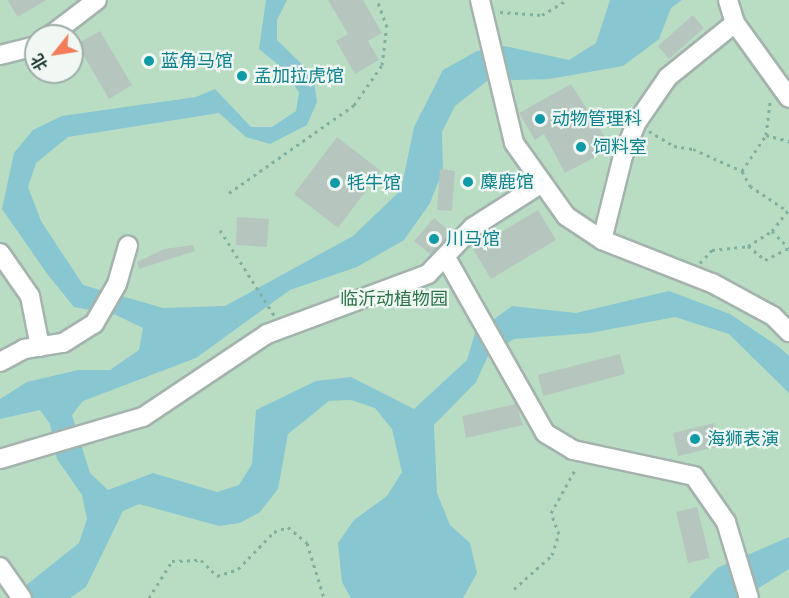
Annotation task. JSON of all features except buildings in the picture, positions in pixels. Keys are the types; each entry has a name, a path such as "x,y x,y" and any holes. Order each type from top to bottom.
{"lane":[{"path":"66,24 98,0"},
{"path":"728,0 735,23 789,98"},
{"path":"481,4 514,143 539,185 566,216 602,240 693,274 773,316 789,332"},
{"path":"602,240 623,156 637,123 668,77 735,23"},
{"path":"0,55 24,49"},
{"path":"0,459 143,417 267,334 386,294 428,274 473,227 539,185"},
{"path":"0,362 40,347 63,343 94,324 117,284 128,246"},
{"path":"0,253 30,296 40,347"},
{"path":"445,256 544,433 587,453 693,476 726,522 749,598"},
{"path":"0,567 20,594"}],"path":[{"path":"230,193 354,105 382,65 387,27 376,0"},
{"path":"481,4 518,17 542,15 567,0"},
{"path":"742,171 766,135 770,73"},
{"path":"637,123 674,146 693,149 742,171 750,186 788,209 772,231 748,246 712,250 693,274"},
{"path":"766,135 789,141"},
{"path":"219,230 270,308"},
{"path":"748,246 765,260 789,248 772,231"},
{"path":"514,589 552,555 559,534 551,513 561,487 587,453"},
{"path":"149,598 172,561 201,560 217,576 238,569 274,532 288,527 307,543 324,598"}],"green space":[{"name":"临沂动植物园","path":"0,0 789,0 789,598 0,598"}],"water":[{"path":"266,0 287,0 277,20 277,40 313,75 317,102 307,125 270,144 246,137 219,113 68,137 36,163 28,187 41,221 83,285 163,308 225,306 353,236 401,190 414,127 443,70 477,51 504,46 569,60 596,43 610,0 682,0 671,8 659,39 623,66 549,79 487,81 455,106 442,132 443,170 430,203 404,240 357,267 290,290 196,358 83,401 72,415 90,473 108,490 153,473 217,492 239,485 252,464 256,410 316,381 351,377 414,409 467,360 475,333 512,306 576,313 669,291 730,314 779,347 789,356 789,393 729,334 675,317 590,333 514,339 488,356 476,382 434,425 437,493 450,525 470,543 477,573 463,598 351,598 342,582 338,543 354,520 387,496 402,472 392,429 375,408 351,400 329,401 288,434 278,489 260,512 240,523 219,526 139,504 123,511 86,587 70,598 10,598 79,543 87,519 82,495 57,459 50,424 40,410 0,419 0,399 27,382 78,370 110,370 139,350 143,328 116,315 74,307 48,275 2,209 14,153 33,130 62,116 196,97 215,89 251,127 272,127 296,111 299,92 281,67 259,49"},
{"path":"789,537 789,569 743,598 689,598 717,568"}],"place":[{"name":"蓝角马馆","path":"149,61"},
{"name":"孟加拉虎馆","path":"242,76"},
{"name":"动物管理科","path":"540,119"},
{"name":"饲料室","path":"581,147"},
{"name":"麋鹿馆","path":"468,182"},
{"name":"牦牛馆","path":"335,183"},
{"name":"川马馆","path":"434,239"},
{"name":"海狮表演","path":"695,439"}]}
